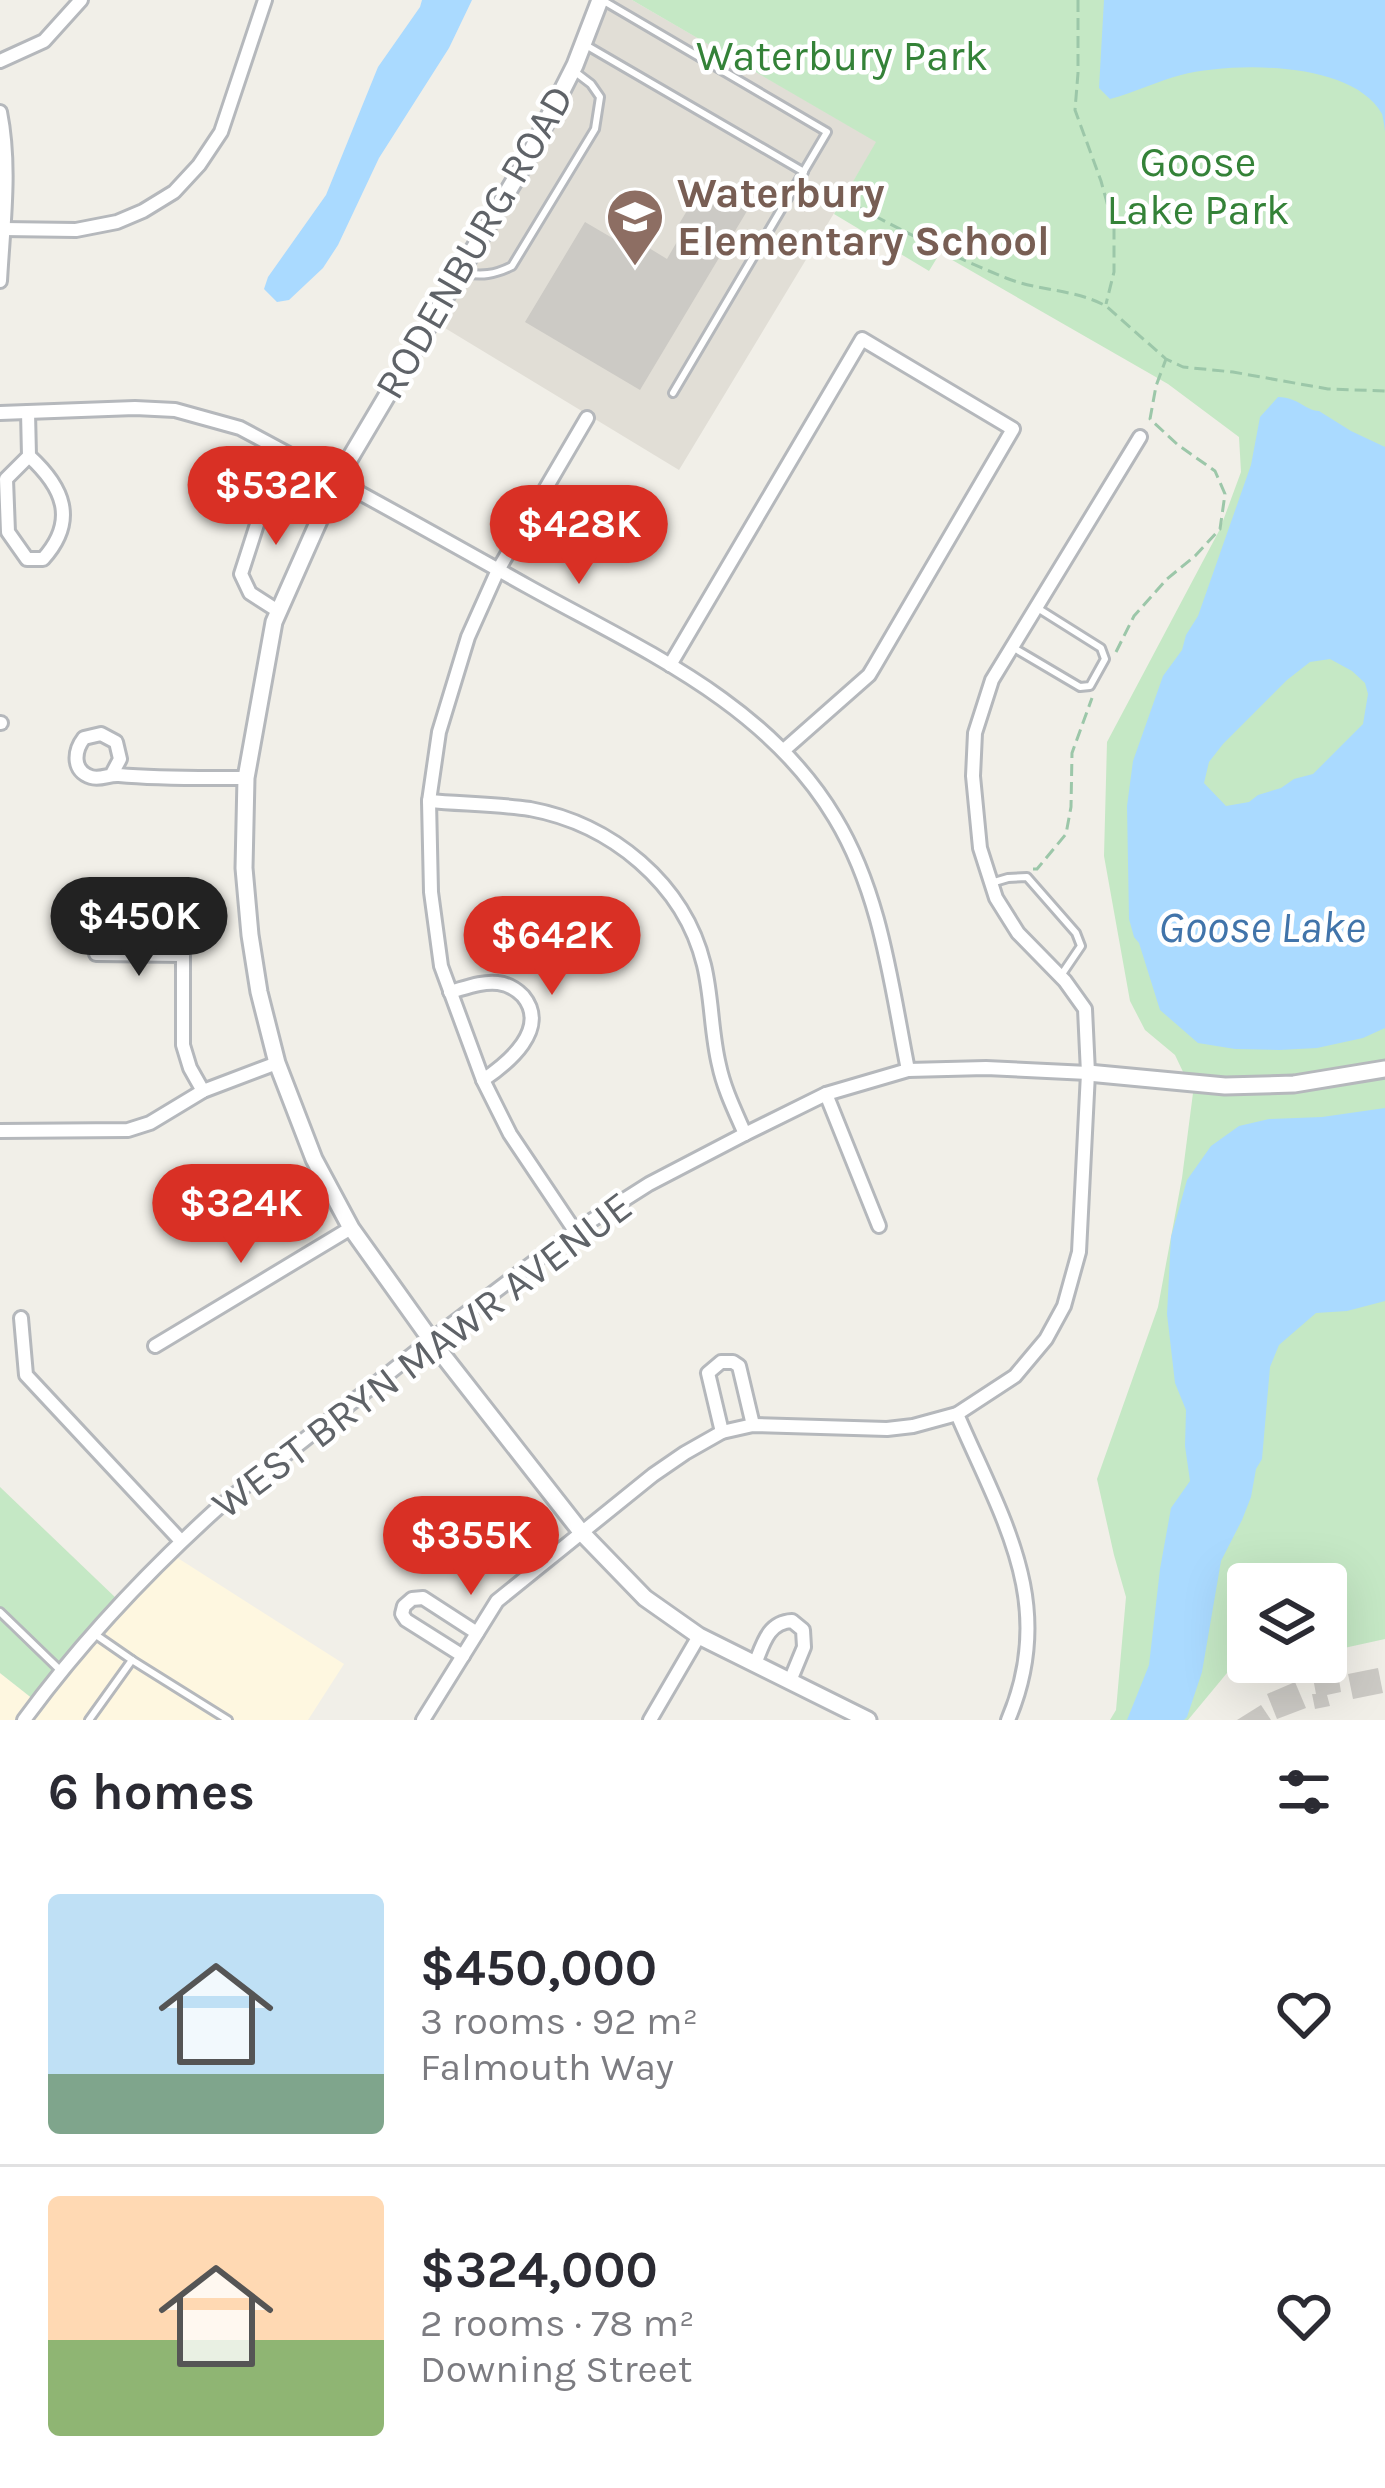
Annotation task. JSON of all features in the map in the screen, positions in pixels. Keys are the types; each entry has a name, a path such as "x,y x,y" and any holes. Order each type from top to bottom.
{"street":[{"path":"0,62 44,41 82,0"},
{"path":"3,229 76,230 117,222 174,192 200,165 221,132 265,0"},
{"name":"RODENBURG ROAD","path":"601,0 573,70 529,156 337,480 278,611 246,778 244,868 250,935 277,1063 314,1159 351,1228 430,1340 582,1533 645,1598 699,1636 868,1720"},
{"path":"0,112 5,152 0,281"},
{"path":"670,665 862,340 1013,429 869,675 784,750"},
{"path":"0,413 175,410 240,428 670,665 744,713 809,778 865,878 882,935 908,1070"},
{"path":"28,412 29,456 6,479 8,532 27,559 44,559 64,522 58,488 29,456"},
{"path":"575,1232 510,1134 483,1081 441,966 431,892 429,801 439,732 467,637 498,569 587,418"},
{"path":"423,1720 497,1601 685,1453 722,1432 753,1426 886,1429 956,1414 1015,1376 1046,1339 1064,1306 1079,1252 1088,1073 1084,1009 1060,976 1018,934 996,898 980,848 973,776 975,733 992,680 1140,437"},
{"path":"269,487 241,574 250,593 278,611"},
{"path":"112,774 246,778"},
{"path":"429,801 523,808 564,818 604,836 653,873 685,918 703,959 718,1064 745,1133"},
{"path":"97,954 183,956 183,1045 203,1091"},
{"path":"450,992 500,983 516,989 528,1002 532,1024 524,1042 510,1062 483,1081"},
{"path":"0,1131 128,1130 150,1123 203,1091 277,1063"},
{"name":"WEST BRYN MAWR AVENUE","path":"24,1720 93,1633 181,1541 430,1340 575,1232 649,1184 826,1094 908,1070 986,1067 1226,1086 1294,1084 1385,1069"},
{"path":"826,1094 879,1226"},
{"path":"155,1346 351,1228"},
{"path":"21,1318 26,1375 181,1541"},
{"path":"722,1432 708,1373 721,1362 739,1366 753,1426"},
{"path":"956,1414 1016,1552 1027,1597 1025,1666 1008,1720"},
{"path":"463,1656 406,1620 404,1606 424,1598 477,1633"},
{"path":"755,1664 770,1630 778,1622 792,1621 803,1630 804,1647 790,1681"},
{"path":"650,1720 699,1636"}],"lane":[{"path":"601,0 826,132 673,393"},
{"path":"583,44 804,172"},
{"path":"459,272 482,276 512,266 595,128 600,98 573,70"},
{"path":"1012,647 1080,687 1090,686 1105,658 1101,648 1036,607"},
{"path":"992,883 1027,877 1076,933 1081,946 1060,976"},
{"path":"0,1612 61,1671"},
{"path":"93,1633 228,1720"},
{"path":"89,1720 132,1660"}],"path":[{"path":"1078,0 1075,110 1114,228 1114,272 1106,306"},
{"path":"826,190 1009,279 1084,296 1106,306 1166,359 1183,367 1328,388 1385,391"},
{"path":"1108,666 1134,616 1220,529 1225,494 1215,471 1150,419 1166,359"},
{"path":"1021,870 1037,869 1066,833 1072,753 1097,687"}],"shaded area":[{"name":"Waterbury Elementary School","path":"605,0 632,0 877,142 679,470 435,322 558,115"},
{"path":"173,1555 344,1664 308,1720 31,1720 99,1632"},
{"path":"0,1673 33,1699 18,1720 0,1720"}],"green space":[{"name":"Goose Lake Park","path":"632,0 1385,0 1385,1639 1347,1647 1347,1563 1227,1563 1227,1673 1188,1720 1110,1720 1116,1710 1126,1597 1097,1479 1158,1307 1193,1093 1175,1055 1145,1030 1130,1001 1104,856 1107,742 1220,529 1241,472 1239,437 1168,384 940,253 929,271 834,214 876,142"},
{"path":"0,1487 118,1600 33,1699 0,1673"}],"water":[{"path":"422,0 472,0 449,48 379,158 338,245 323,268 289,300 277,302 264,289 268,277 326,195 378,67"},
{"path":"1104,0 1385,0 1385,132 1382,114 1367,96 1345,83 1289,69 1203,71 1110,99 1099,88"},
{"name":"Goose Lake","path":"1278,397 1285,398 1385,447 1385,1028 1317,1048 1235,1049 1198,1043 1160,1010 1129,919 1127,806 1133,761 1163,676 1198,616 1251,465 1260,417","holes":["1330,659 1365,683 1368,694 1363,724 1313,774 1249,802 1226,806 1204,783 1209,762 1223,744 1310,662"]},
{"path":"1385,1108 1385,1301 1316,1313 1279,1345 1270,1367 1262,1459 1242,1520 1221,1561 1202,1672 1187,1717 1127,1720 1149,1665 1171,1508 1190,1481 1186,1410 1175,1383 1167,1314 1171,1237 1187,1180 1211,1146 1239,1126"}],"building":[{"path":"703,184 719,194 723,187 744,199 740,207 747,211 640,390 525,322 585,222 626,246 631,237 667,259 682,233 676,229"},
{"path":"1378,1668 1383,1693 1353,1699 1348,1674"},
{"path":"1295,1683 1306,1708 1277,1719 1267,1694"},
{"path":"1314,1683 1340,1683 1341,1692 1327,1695 1330,1706 1315,1709 1312,1694 1316,1694"},
{"path":"1261,1705 1271,1720 1237,1720"}],"place":[{"name":"Waterbury Elementary School","path":"635,268"}],"park label":[{"name":"Waterbury Park","path":"842,56"}]}
